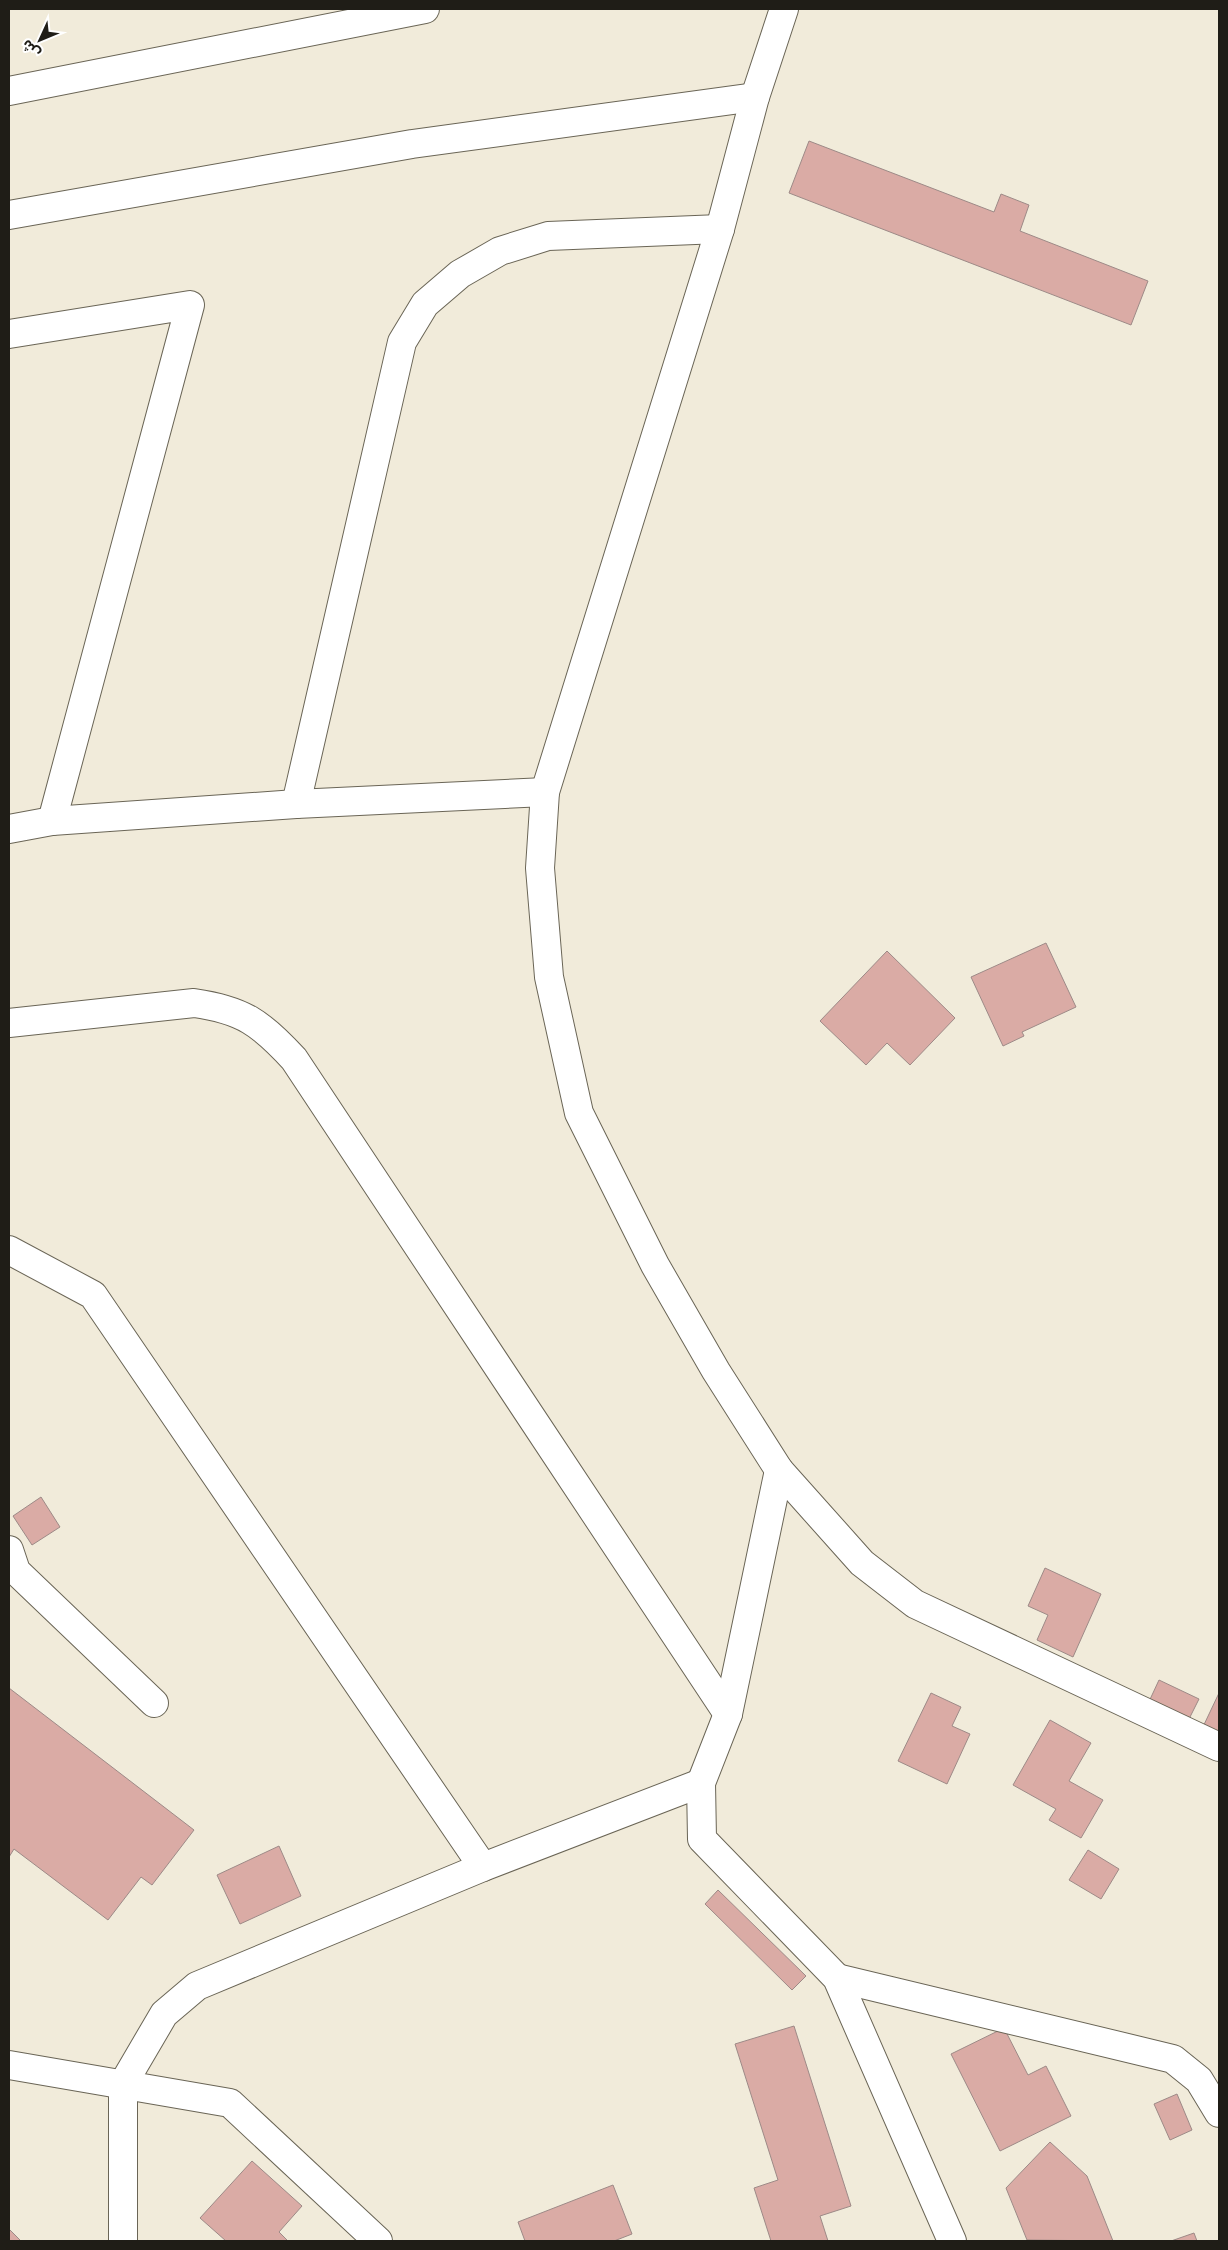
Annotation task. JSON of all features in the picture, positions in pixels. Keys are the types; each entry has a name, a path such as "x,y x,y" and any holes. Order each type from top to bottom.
{"street":[{"path":"9,91 425,9"},
{"path":"784,9 755,97 720,228 546,792 540,868 549,977 579,1114 655,1264 716,1370 779,1470 862,1563 916,1604 1219,1747"},
{"path":"9,215 412,144 755,97"},
{"path":"296,804 402,342 424,304 460,274 500,251 548,236 720,228"},
{"path":"9,334 190,305 52,821"},
{"path":"9,829 52,821 296,804 546,792"},
{"path":"9,1023 194,1003 219,1007 248,1018 272,1034 294,1058 728,1714"},
{"path":"9,1250 93,1295 483,1867"},
{"path":"779,1470 728,1714 700,1783 702,1839 837,1978 952,2241"},
{"path":"11,1566 154,1703"},
{"path":"123,2241 123,2084 164,2014 197,1986 483,1867 700,1783"},
{"path":"837,1978 1173,2059 1199,2080 1219,2113"},
{"path":"9,2065 230,2102 378,2241"}],"building":[{"path":"809,141 994,212 1001,194 1029,205 1020,231 1148,281 1131,325 789,193"},
{"path":"1046,943 1076,1007 1022,1032 1024,1036 1003,1046 971,977"},
{"path":"887,951 955,1018 910,1065 887,1043 866,1065 820,1021"},
{"path":"41,1497 60,1527 32,1545 13,1516"},
{"path":"1045,1568 1101,1594 1073,1657 1037,1640 1048,1615 1028,1606"},
{"path":"1159,1680 1199,1699 1185,1727 1146,1708"},
{"path":"9,1688 194,1830 152,1885 141,1877 108,1920 14,1849 9,1857"},
{"path":"931,1693 961,1707 952,1726 970,1734 947,1784 898,1761"},
{"path":"1219,1693 1219,1740 1201,1731"},
{"path":"1050,1720 1091,1743 1069,1781 1103,1800 1081,1838 1049,1820 1056,1809 1013,1785"},
{"path":"279,1846 301,1896 240,1924 217,1875"},
{"path":"1088,1850 1119,1869 1101,1899 1069,1880"},
{"path":"718,1890 806,1976 792,1990 705,1904"},
{"path":"794,2026 851,2206 820,2216 828,2241 771,2241 754,2188 778,2180 735,2044"},
{"path":"1004,2028 1028,2075 1046,2066 1071,2116 1000,2151 951,2054"},
{"path":"1177,2094 1192,2130 1170,2140 1154,2104"},
{"path":"1050,2142 1087,2176 1113,2241 1027,2240 1006,2188"},
{"path":"252,2161 302,2206 279,2232 288,2241 226,2241 200,2218"},
{"path":"613,2185 632,2234 614,2241 525,2241 518,2222"},
{"path":"9,2229 21,2241 9,2241"},
{"path":"1194,2233 1197,2241 1171,2241"}]}
